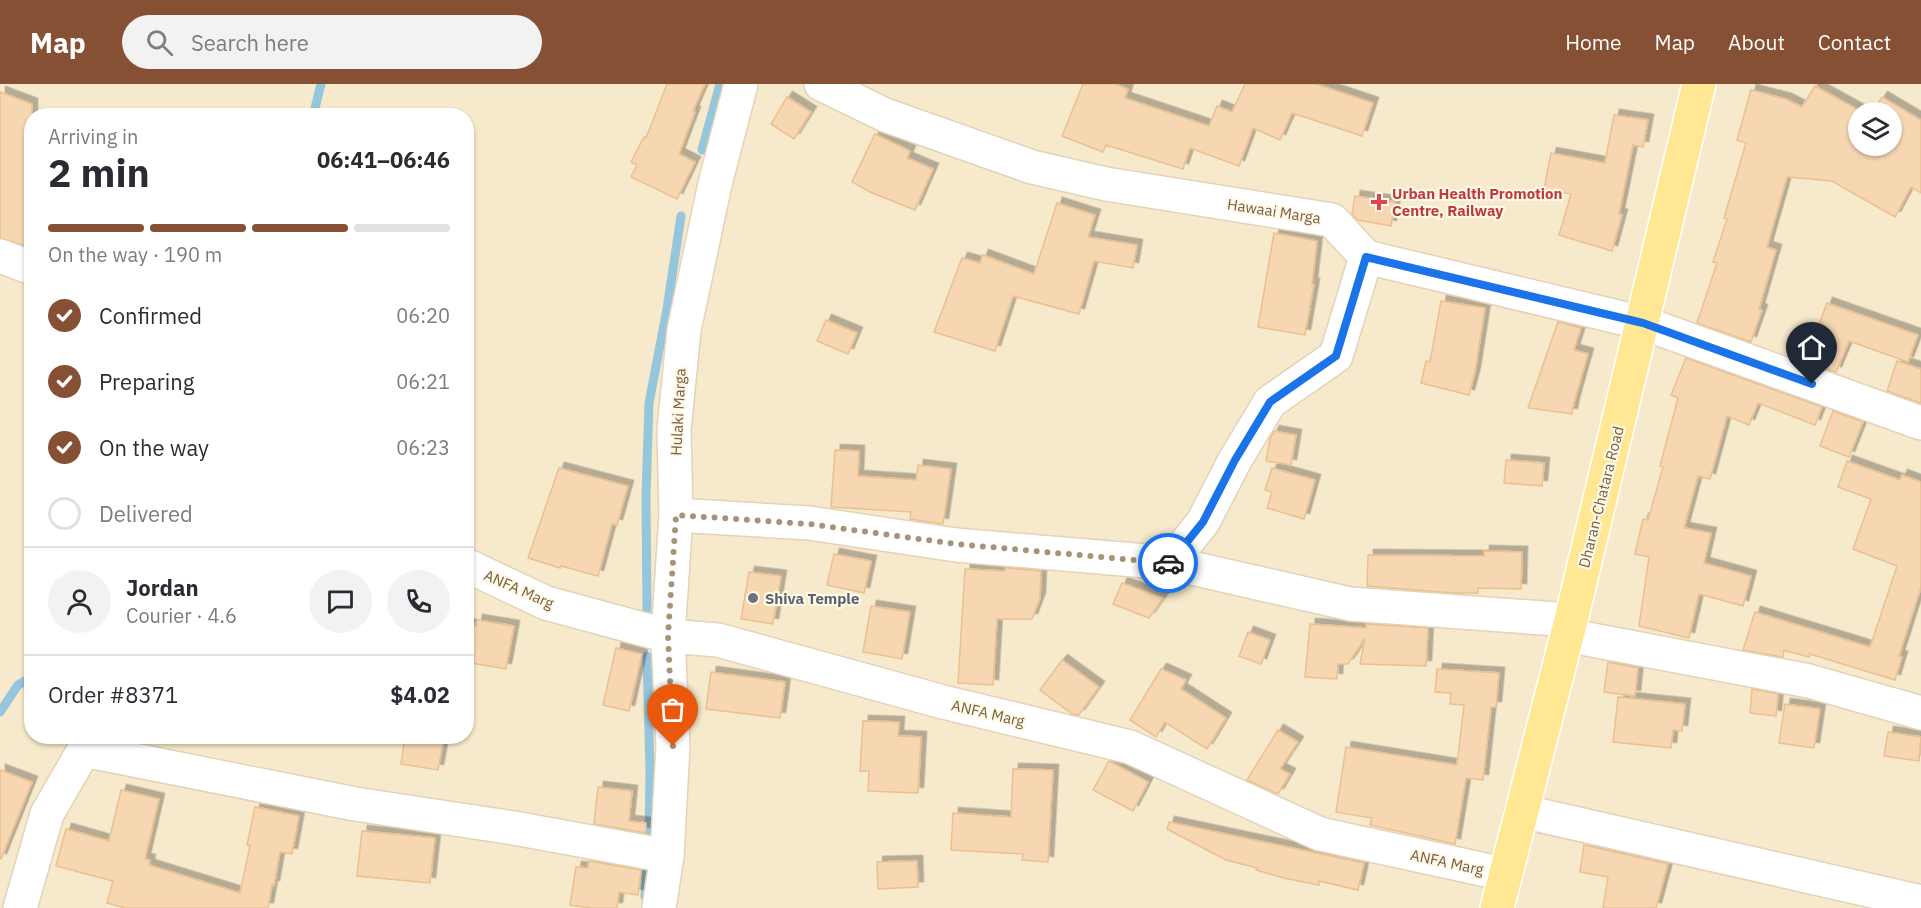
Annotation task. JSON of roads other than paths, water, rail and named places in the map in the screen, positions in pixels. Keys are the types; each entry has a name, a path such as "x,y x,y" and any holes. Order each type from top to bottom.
{"main road":[{"name":"Dharan-Chatara Road","path":"1497,908 1643,323 1699,84"}],"street":[{"name":"Hulaki Marga","path":"659,908 667,856 673,746 668,636 676,515 674,430 684,330 715,183 741,84"},
{"name":"Hawaai Marga","path":"821,84 885,115 1032,167 1106,184 1332,220 1366,257"},
{"path":"0,256 24,265"},
{"path":"1170,563 1203,522 1235,460 1270,402 1336,356 1366,257 1643,323 1921,423"},
{"path":"676,515 809,524 956,544 1170,563 1350,604 1568,628 1809,681 1921,713"},
{"name":"ANFA Marg","path":"474,569 546,603 668,636 718,640 943,702 1130,747 1320,834 1504,874"},
{"path":"20,908 47,814 88,744"},
{"path":"93,744 356,804 514,828 667,856"},
{"path":"1521,811 1921,902"}],"waterway":[{"path":"315,108 321,84"},
{"path":"702,150 720,84"},
{"path":"647,615 646,495 649,403 667,309 681,216"},
{"path":"647,656 650,770 649,848"},
{"path":"0,712 18,685 24,682"},
{"path":"645,897 647,866"}],"place":[{"name":"Urban Health Promotion Centre, Railway","path":"1379,202"},
{"name":"Shiva Temple","path":"753,598"}]}
